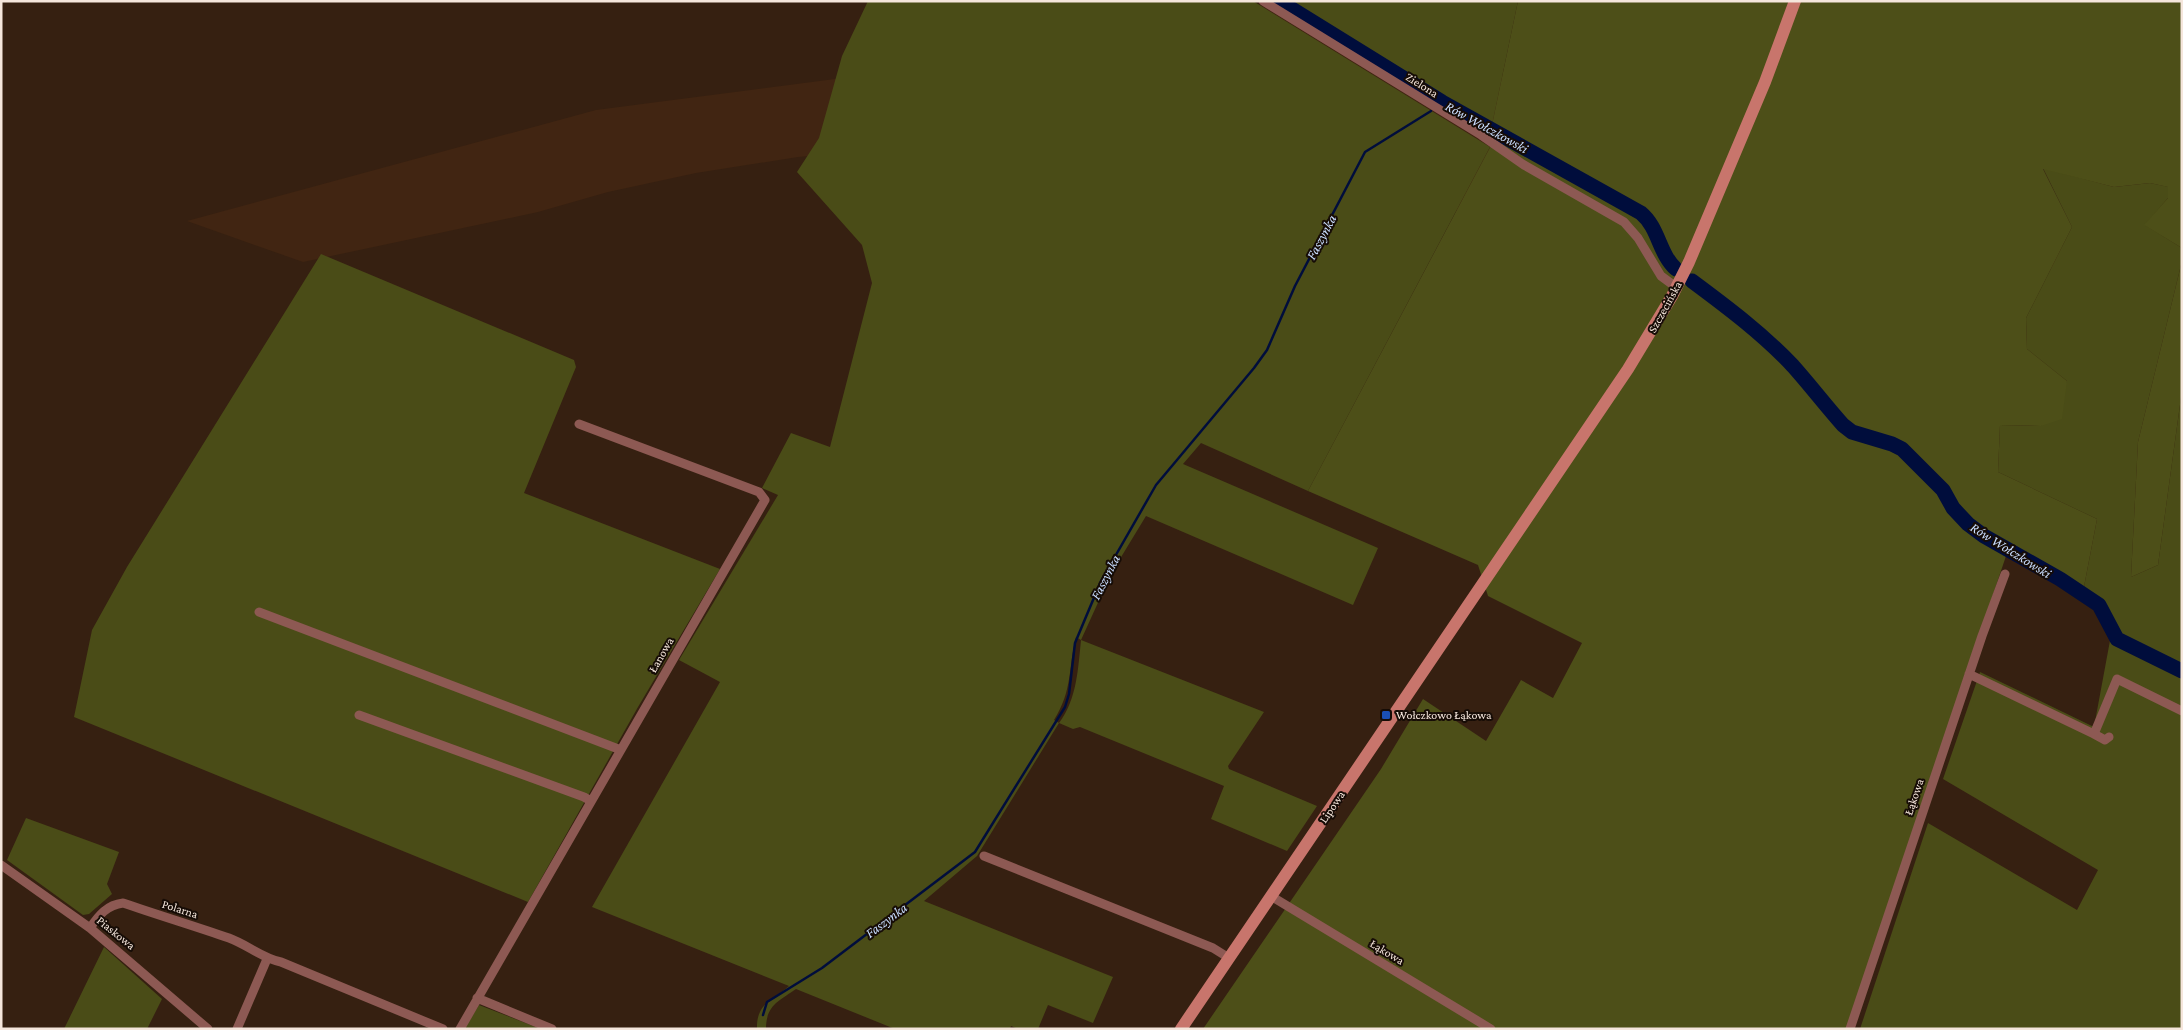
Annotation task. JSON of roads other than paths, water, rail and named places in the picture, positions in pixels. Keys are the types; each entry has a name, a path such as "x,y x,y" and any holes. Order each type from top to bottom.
{"street":[{"name":"Zielona","path":"1264,1 1481,135 1524,165 1624,222 1638,238 1661,276 1676,287"},
{"name":"Szczecińska","path":"1482,585 1628,369 1676,287 1694,251 1744,132 1795,1"},
{"name":"Łanowa","path":"460,1029 765,500 759,492 579,424"},
{"name":"Łąkowa","path":"1850,1029 1969,674 2005,574"},
{"name":"Lipowa","path":"1181,1029 1482,585"},
{"path":"259,612 621,750"},
{"path":"1969,674 2105,740 2109,737"},
{"path":"2094,734 2117,679 2182,711"},
{"path":"359,715 591,801"},
{"path":"984,856 1213,948 1230,958"},
{"name":"Piaskowa","path":"2,867 90,928 208,1029"},
{"name":"Łąkowa","path":"1271,896 1491,1029"},
{"name":"Polarna","path":"90,928 104,910 114,904 123,903 231,939 255,949 267,959 281,962 443,1029"},
{"path":"237,1029 267,959"},
{"path":"478,998 552,1029"}],"waterway":[{"name":"Rów Wołczkowski","path":"1279,1 1442,102 1641,213 1652,226 1666,256 1676,269"},
{"name":"Faszynka","path":"1437,104 1442,102"},
{"name":"Faszynka","path":"763,1015 767,1002 822,968 975,852 1065,707 1069,694 1075,643 1101,581 1156,485 1267,350 1295,286 1365,152 1431,111"},
{"name":"Rów Wołczkowski","path":"1692,281 1744,321 1781,354 1843,425 1852,432 1892,444 1902,449 1943,490 1953,508 1968,524 1984,536 2060,579 2099,605 2117,639 2182,671"}],"place":[{"name":"Wołczkowo Łąkowa","path":"1386,715"}]}
